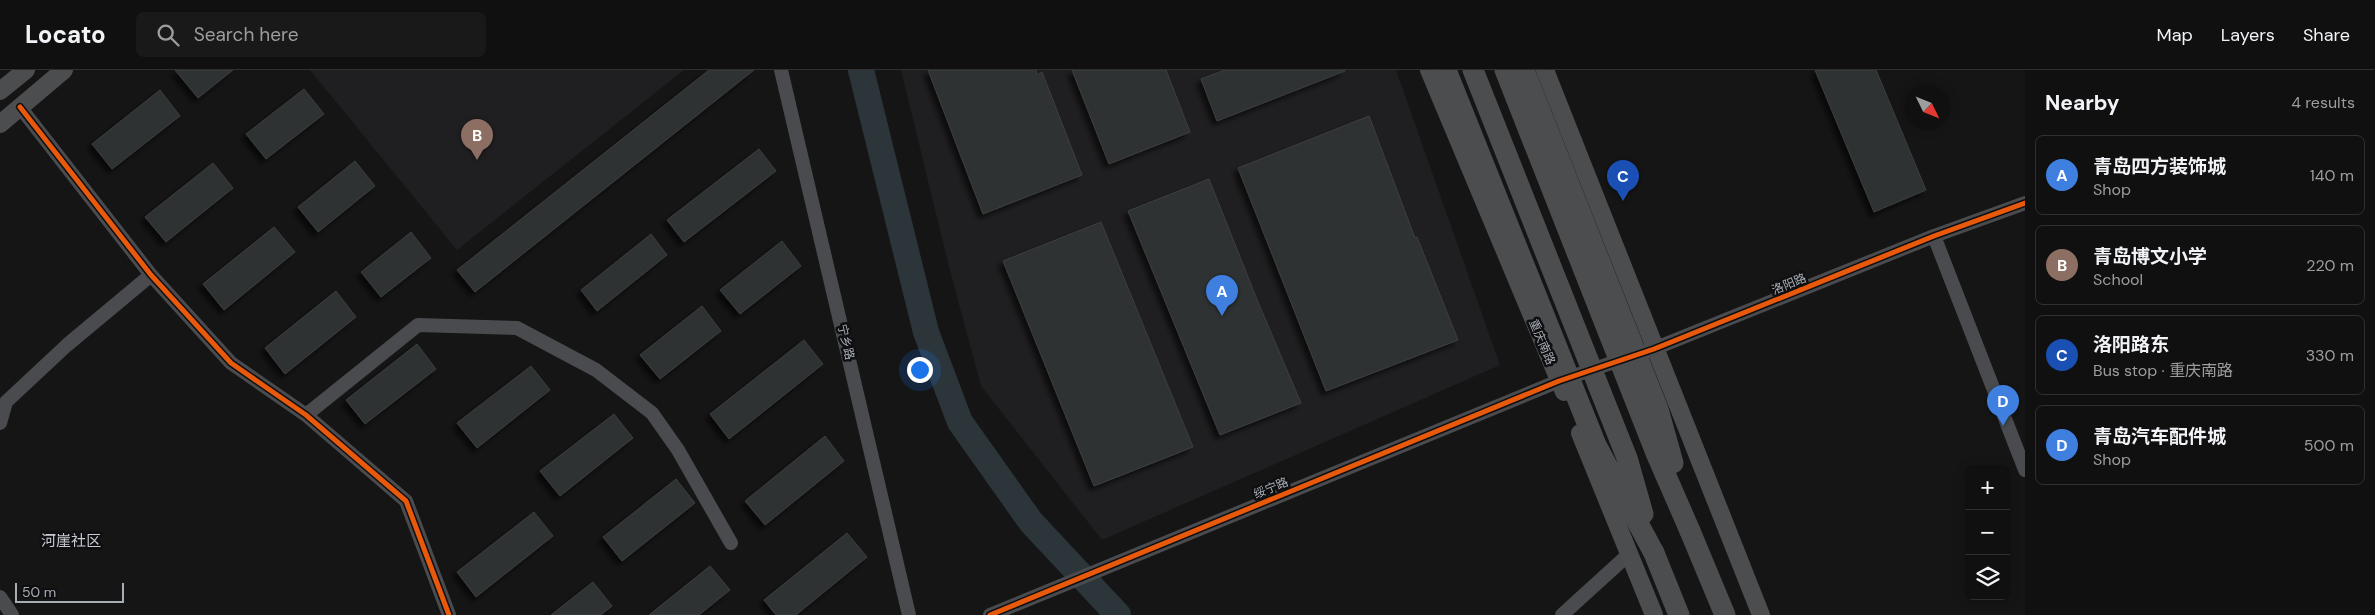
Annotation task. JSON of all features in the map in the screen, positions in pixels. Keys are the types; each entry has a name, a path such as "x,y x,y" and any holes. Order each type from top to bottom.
{"highway":[{"path":"1446,70 1596,444 1654,553 1679,615"},
{"path":"1473,70 1627,458 1654,553"},
{"path":"1505,70 1656,453 1725,615"},
{"path":"1524,70 1658,408 1690,531"}],"main road":[{"path":"0,91 26,70"},
{"path":"0,124 64,70"},
{"name":"重庆南路","path":"1429,70 1654,615"},
{"path":"1545,70 1761,615"}],"street":[{"name":"宁乡路","path":"781,70 909,615"},
{"path":"20,107 151,275 231,362 306,415 406,501 449,615"},
{"name":"洛阳路","path":"1559,381 1654,349 1934,236 2025,203"},
{"path":"1934,236 2025,470"},
{"path":"0,423 6,402 67,345 151,275"},
{"path":"306,415 418,326 517,328 596,370 652,413 678,450 731,543"},
{"name":"绥宁路","path":"990,615 1559,381"},
{"path":"1562,615 1629,554"},
{"path":"0,597 12,615"}],"shaded area":[{"path":"310,70 684,70 457,250"},
{"path":"901,70 1396,70 1500,365 1102,540 981,386 949,267"}],"building":[{"path":"175,70 233,70 198,98"},
{"path":"709,70 754,70 475,292 457,270"},
{"path":"928,70 1036,70 1037,75 1042,72 1082,175 983,214"},
{"path":"1072,70 1166,70 1190,132 1109,164"},
{"path":"1225,70 1345,71 1217,121 1201,79"},
{"path":"1815,70 1876,70 1926,190 1874,212"},
{"path":"304,89 324,114 266,159 246,134"},
{"path":"160,90 180,116 112,169 92,144"},
{"path":"1369,116 1415,238 1417,237 1458,340 1326,391 1238,168"},
{"path":"759,149 776,171 684,242 667,220"},
{"path":"355,161 375,186 318,232 298,207"},
{"path":"213,163 233,188 166,242 145,217"},
{"path":"1209,179 1301,403 1220,435 1128,211"},
{"path":"1101,222 1193,447 1094,486 1003,261"},
{"path":"274,227 295,252 224,310 203,284"},
{"path":"411,232 431,258 381,297 361,272"},
{"path":"651,234 667,255 597,311 581,290"},
{"path":"782,241 801,266 740,314 720,290"},
{"path":"336,291 356,317 285,374 265,348"},
{"path":"702,306 721,331 660,379 640,355"},
{"path":"804,340 823,364 729,439 710,414"},
{"path":"417,344 436,369 365,424 346,400"},
{"path":"531,366 550,390 477,448 457,423"},
{"path":"614,414 633,438 560,496 540,471"},
{"path":"825,436 844,461 765,525 745,501"},
{"path":"676,479 695,503 622,561 603,537"},
{"path":"534,512 553,536 476,597 457,572"},
{"path":"847,533 867,557 796,615 776,615 764,600"},
{"path":"710,566 730,590 699,615 649,615"},
{"path":"593,582 612,606 601,615 551,615"}],"waterway":[{"path":"861,70 926,332 960,422 1031,522 1118,615"}],"cycle path":[{"path":"20,107 151,275 231,363 306,415 406,501 449,615"},
{"path":"990,615 1559,381 1654,349 1934,236 2025,203"}],"place":[{"name":"青岛博文小学","path":"477,160"},
{"name":"洛阳路东","path":"1623,201"},
{"name":"青岛四方装饰城","path":"1222,316"},
{"name":"青岛汽车配件城","path":"2003,426"}],"district":[{"name":"河崖社区","path":"71,541"}]}
